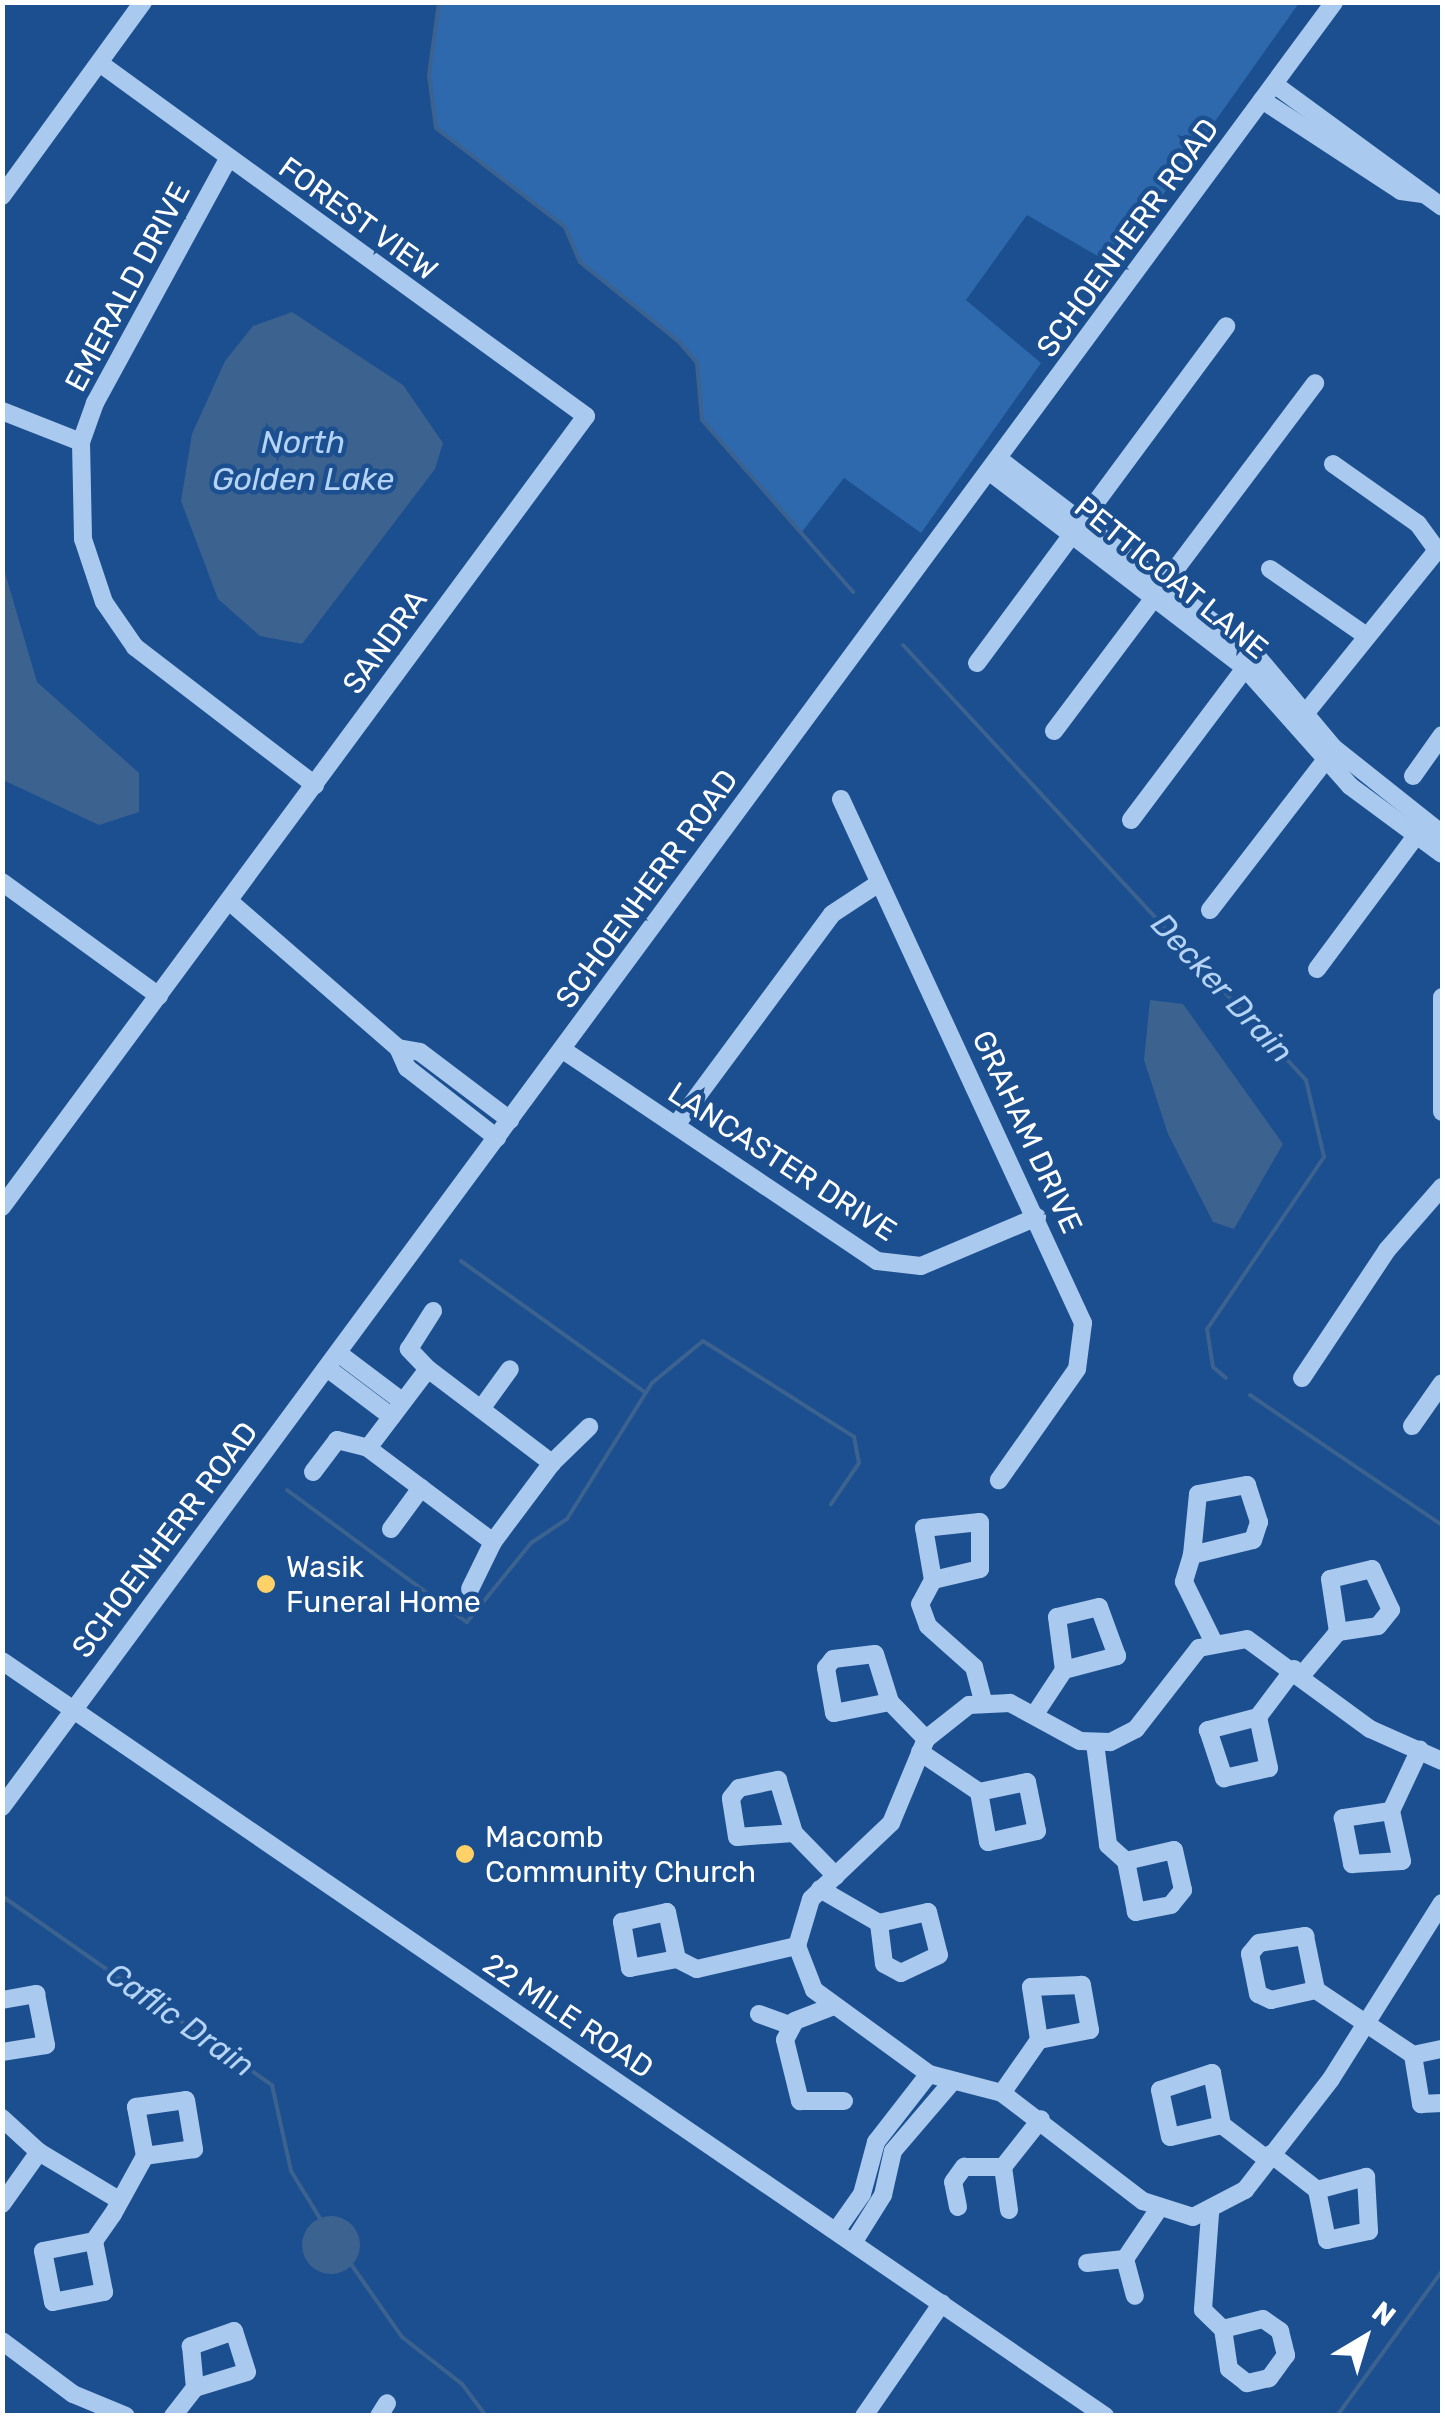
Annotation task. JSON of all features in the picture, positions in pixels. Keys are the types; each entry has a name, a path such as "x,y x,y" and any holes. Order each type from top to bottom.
{"street":[{"path":"2,196 143,2"},
{"name":"SCHOENHERR ROAD","path":"2,1807 1334,2"},
{"name":"FOREST VIEW","path":"101,64 586,416"},
{"path":"1274,84 1411,176 1424,194 1442,207"},
{"path":"1262,100 1401,191 1424,194"},
{"name":"EMERALD DRIVE","path":"80,442 108,373 228,159"},
{"path":"976,664 1226,326"},
{"path":"1054,731 1315,383"},
{"path":"2,411 80,442 82,539 118,625 150,661 314,785"},
{"name":"SANDRA","path":"160,996 586,416"},
{"path":"1300,720 1366,635 1440,550 1418,524 1332,464"},
{"name":"PETTICOAT LANE","path":"994,466 1160,588 1250,661 1329,754 1442,854"},
{"path":"1270,570 1366,635"},
{"path":"1131,820 1250,661"},
{"path":"1412,776 1442,736"},
{"path":"1210,910 1329,754"},
{"name":"GRAHAM DRIVE","path":"841,799 1078,1306 1084,1353 998,1480"},
{"path":"1318,970 1420,831"},
{"name":"PETTICOAT LANE","path":"1420,831 1442,834"},
{"path":"2,882 160,996 2,1207"},
{"path":"676,1125 836,910 879,884"},
{"path":"229,901 398,1048 407,1068 497,1138"},
{"path":"1442,997 1442,1112"},
{"path":"398,1048 420,1052 510,1120"},
{"name":"LANCASTER DRIVE","path":"563,1050 886,1264 942,1260 1037,1216"},
{"path":"1302,1378 1387,1250 1442,1187"},
{"path":"433,1311 409,1349 428,1369 552,1462"},
{"path":"333,1361 397,1410"},
{"path":"368,1448 428,1369"},
{"path":"481,1409 510,1369"},
{"path":"1412,1426 1442,1383"},
{"path":"470,1589 493,1542 552,1462 589,1428"},
{"path":"313,1472 337,1440 368,1448 493,1542"},
{"path":"1192,1555 1253,1540 1259,1522 1247,1484 1198,1494 1185,1596 1213,1642"},
{"path":"391,1530 421,1488"},
{"path":"933,1580 922,1619 968,1658 983,1701"},
{"path":"1258,1717 1338,1632"},
{"path":"983,1701 1035,1714 1095,1743 1136,1728 1193,1653 1213,1642 1247,1640 1298,1672 1370,1729 1441,1757"},
{"name":"22 MILE ROAD","path":"2,1660 1105,2416"},
{"path":"1035,1714 1064,1670"},
{"path":"983,1701 923,1745 891,1824 820,1888 797,1946 806,1979 831,2007 929,2074 1002,2094 1041,2118 1158,2210 1210,2214 1237,2200 1331,2080 1360,2023 1442,1902"},
{"path":"890,1702 923,1745 979,1792"},
{"path":"1095,1743 1102,1832 1126,1861"},
{"path":"1391,1810 1420,1749"},
{"path":"794,1833 836,1876"},
{"path":"820,1888 879,1923"},
{"path":"677,1959 697,1969 797,1946"},
{"path":"1316,1990 1413,2055 1442,2049"},
{"path":"2,2000 36,1994 46,2045 2,2052"},
{"path":"759,2014 790,2024 831,2007"},
{"path":"790,2024 800,2102 844,2100"},
{"path":"1002,2094 1039,2040"},
{"path":"1413,2055 1421,2104 1442,2104"},
{"path":"836,2231 929,2074"},
{"path":"852,2243 883,2194 884,2147 951,2083"},
{"path":"2,2118 39,2152 119,2200"},
{"path":"1010,2210 1003,2167 1041,2118"},
{"path":"1222,2125 1317,2190"},
{"path":"2,2204 39,2152"},
{"path":"94,2241 145,2156"},
{"path":"958,2207 953,2182 964,2167 1003,2167"},
{"path":"1124,2259 1158,2210"},
{"path":"1210,2214 1199,2302 1223,2329"},
{"path":"1087,2262 1124,2259"},
{"path":"1124,2259 1135,2296"},
{"path":"864,2416 942,2303"},
{"path":"2,2342 73,2394 126,2416"},
{"path":"173,2416 196,2388"}],"shaded area":[{"path":"439,2 1299,3 1113,265 1027,215 966,300 1041,363 921,533 844,478 801,533 702,420 697,363 680,342 580,262 564,227 436,128 429,75"}],"water":[{"name":"North Golden Lake","path":"292,312 403,385 443,443 435,469 302,644 260,636 218,599 181,501 192,434 225,361 253,326"},
{"path":"3,566 37,682 139,773 139,812 99,825 3,780"},
{"path":"1150,1000 1183,1004 1283,1144 1234,1229 1213,1222 1168,1134 1144,1060"},
{"path":"331,2216 351,2225 360,2245 351,2265 331,2274 311,2265 302,2245 311,2225"}],"waterway":[{"name":"Decker Drain","path":"439,2 429,75 436,128 565,227 580,262 679,342 697,363 702,420 853,592"},
{"name":"Decker Drain","path":"903,645 1306,1080 1324,1157 1207,1329 1213,1367 1226,1378"},
{"path":"461,1261 646,1393"},
{"path":"287,1490 467,1622 531,1543 567,1519 652,1383 703,1341 854,1437 859,1463 831,1504"},
{"name":"Decker Drain","path":"1250,1395 1442,1525"},
{"name":"Caflic Drain","path":"2,1896 272,2085 291,2171 321,2220"},
{"name":"Caflic Drain","path":"346,2257 402,2337 462,2384 486,2416"},
{"name":"Decker Drain","path":"1337,2416 1442,2271"}],"place":[{"name":"Wasik Funeral Home","path":"266,1584"},
{"name":"Macomb Community Church","path":"465,1854"}]}
